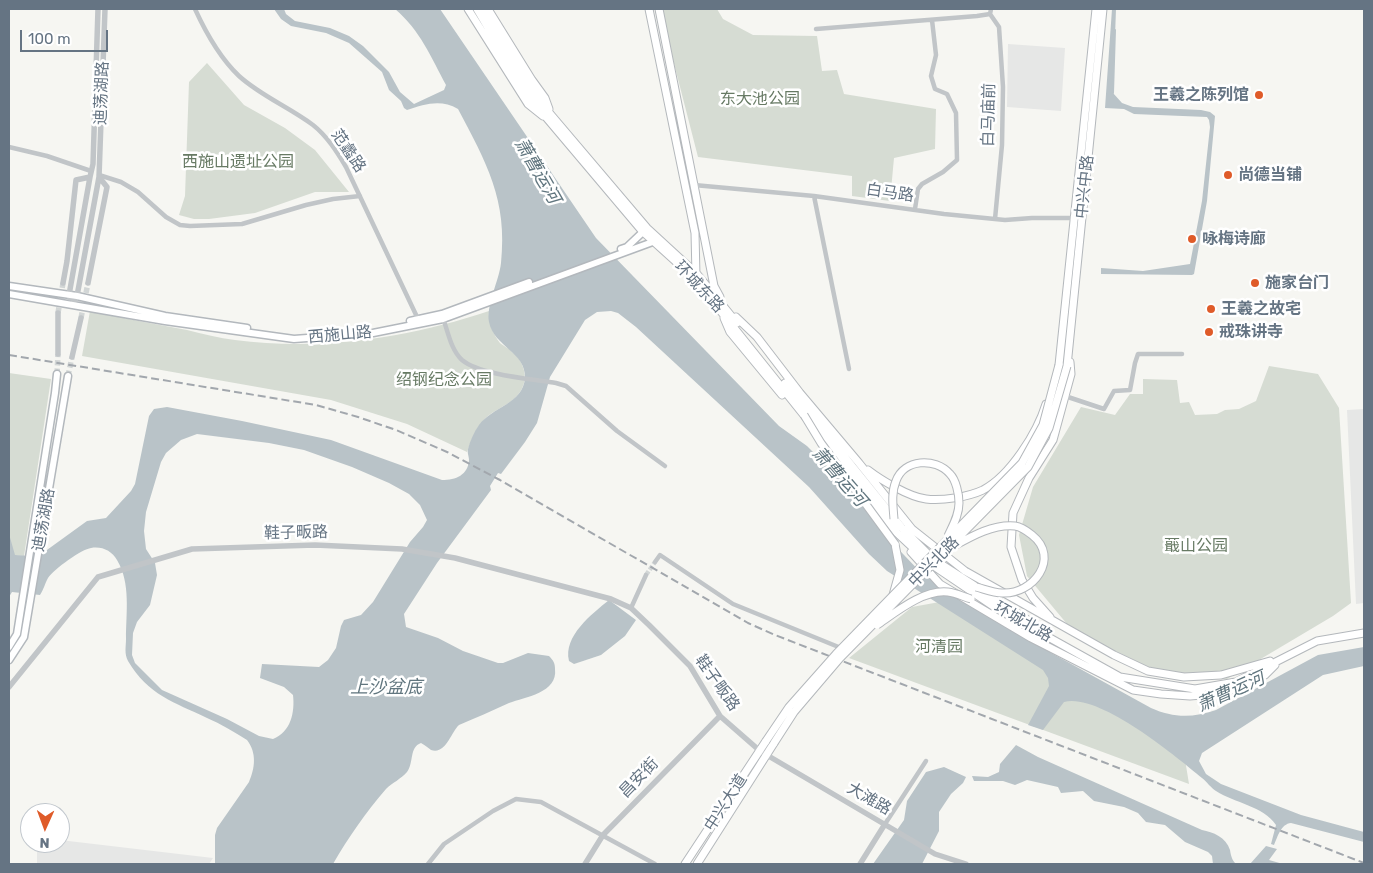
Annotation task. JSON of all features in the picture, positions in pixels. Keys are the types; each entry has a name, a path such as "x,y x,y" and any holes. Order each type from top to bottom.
{"main road":[{"path":"468,9 528,104 537,114 550,117 545,98 488,9"},
{"name":"环城东路","path":"477,9 521,84 645,230 696,276 723,307 804,415 897,533 930,560"},
{"name":"环城东路","path":"482,9 550,117"},
{"path":"649,9 695,233 696,276"},
{"path":"659,9 714,286 723,307 730,332 808,426 834,465 940,584 1031,638 1134,690 1190,696 1225,693 1265,675 1276,661"},
{"name":"中兴中路","path":"1063,366 1069,342 1096,9"},
{"name":"中兴中路","path":"1063,366 1060,354 1102,9"},
{"name":"西施山路","path":"628,248 645,230"},
{"name":"西施山路","path":"9,294 165,321 294,339 373,333 445,315 628,248 656,240"},
{"name":"西施山路","path":"9,286 77,296 165,316 294,335 372,330 418,319 445,315"},
{"path":"723,307 757,337 800,393 859,462 912,529 965,571 1114,656 1148,671 1184,677 1221,675 1276,661"},
{"name":"环城东路","path":"746,338 894,519 930,560"},
{"path":"1055,623 1033,598 1022,580 1011,547 1013,514 1029,478 1053,440 1070,374 1069,342"},
{"path":"859,462 886,483 924,499 951,498 983,490 1006,471 1026,447 1044,410 1060,354"},
{"name":"中兴北路","path":"766,741 789,707 841,648 1022,463 1043,425 1063,366"},
{"name":"中兴北路","path":"774,743 794,712 840,658 1028,467 1049,428 1063,366"},
{"name":"迪荡湖路","path":"9,647 17,634 57,374"},
{"name":"迪荡湖路","path":"9,660 24,637 68,376"},
{"path":"804,415 821,443 895,544 900,570 893,595"},
{"path":"894,519 892,493 896,479 905,468 921,462 936,464 951,474 958,491 959,503 956,517 946,541"},
{"path":"947,550 981,532 998,527 1016,526 1026,530 1037,539 1043,550 1042,571 1025,588 1014,592 1001,593 976,586"},
{"name":"环城北路","path":"930,560 998,605 1120,677 1195,689 1236,682 1317,641 1364,633"},
{"name":"环城北路","path":"930,560 976,586 998,605"},
{"path":"862,635 907,604 932,594 948,592 971,599 1057,646 1120,677"},
{"name":"环城北路","path":"1276,661 1316,638 1364,628"},
{"name":"中兴大道","path":"685,864 766,741"},
{"name":"中兴大道","path":"698,864 774,743"}],"street":[{"name":"迪荡湖路","path":"72,305 69,295 91,174 98,9"},
{"name":"迪荡湖路","path":"72,305 77,296 99,176 105,9"},
{"name":"范蠡路","path":"194,9 206,33 220,54 239,76 261,93 314,126 332,144 346,167 418,319"},
{"path":"816,29 932,20 991,12"},
{"name":"白马庙前","path":"991,12 999,27 1003,87 1002,145 995,219"},
{"path":"915,209 918,189 922,184 943,172 957,160 956,113 947,94 935,89 932,76 936,55 932,20"},
{"path":"9,146 47,156 91,174"},
{"path":"63,283 76,180 91,174"},
{"name":"迪荡湖路","path":"88,283 107,187 99,176"},
{"path":"99,176 121,182 138,192 166,217 180,225 190,226 242,224 306,205 360,196"},
{"name":"白马路","path":"694,184 814,196 995,219 1078,218"},
{"path":"814,196 850,370"},
{"path":"58,313 58,354"},
{"path":"445,315 453,348 462,360 474,367 489,371 566,386 616,430 665,466"},
{"path":"72,357 81,318"},
{"path":"1065,396 1104,409 1114,391 1130,390 1134,363 1138,354 1182,354"},
{"name":"鞋子畈路","path":"9,687 98,577 192,550 315,545 402,549 455,558 611,598 631,608 690,666 720,716 760,751"},
{"path":"655,562 660,555 733,604 841,648"},
{"path":"631,608 646,575"},
{"name":"昌安街","path":"585,864 603,835 720,716"},
{"name":"大滩路","path":"760,751 935,854 966,864"},
{"path":"860,864 926,761"},
{"path":"428,864 444,844 493,811 516,799 541,802 655,864"}],"shaded area":[{"path":"1008,44 1065,48 1061,111 1007,107"},
{"path":"1364,409 1364,603 1356,604 1347,410"},
{"path":"70,841 213,858 209,864 37,864 37,853 70,853"}],"green space":[{"name":"东大池公园","path":"660,9 717,9 723,19 753,35 817,36 822,71 837,70 844,94 936,109 935,149 894,158 890,201 852,196 852,176 698,157"},
{"name":"西施山遗址公园","path":"207,63 244,105 285,128 315,150 349,192 315,192 255,213 209,219 194,219 179,215 185,196 189,82"},
{"name":"绍钢纪念公园","path":"90,311 229,339 300,344 364,340 396,335 489,311 490,324 495,336 500,343 518,358 524,370 525,379 517,396 488,416 480,424 467,452 407,424 331,400 82,356"},
{"name":"蕺山公园","path":"1269,366 1318,374 1339,408 1351,603 1333,616 1227,679 1163,674 1072,630 1027,576 1019,535 1033,487 1081,407 1115,415 1130,394 1143,394 1143,379 1177,380 1180,403 1189,402 1195,415 1217,414 1225,410 1239,409 1256,401"},
{"path":"9,373 51,379 24,556 9,555"},
{"name":"河清园","path":"945,601 1183,747 1189,784 849,658 912,607"}],"water":[{"path":"274,9 284,9 286,14 295,21 330,28 349,36 363,46 389,72 400,92 414,104 444,90 446,85 418,35 395,9 440,9 596,238 779,426 807,446 848,487 884,534 925,577 943,583 1017,634 1151,708 1167,714 1183,716 1216,710 1318,655 1364,647 1364,666 1323,675 1202,753 1199,761 1206,774 1221,784 1301,815 1364,832 1364,842 1291,823 1282,828 1274,845 1271,844 1276,825 1264,813 1216,791 1190,768 1136,728 1116,716 1079,701 1064,702 1043,730 1028,725 1049,686 1048,678 1043,670 887,571 869,554 809,487 636,327 618,313 611,311 597,312 585,320 550,377 537,423 501,474 498,473 490,486 491,490 437,563 404,614 406,627 438,638 463,651 498,663 503,663 528,653 549,656 554,662 555,667 555,677 551,684 539,693 509,703 459,725 441,749 436,751 421,743 417,745 407,772 388,787 379,798 358,825 333,864 215,864 215,835 217,828 249,782 254,766 254,755 247,740 153,690 136,673 128,661 126,653 127,598 124,578 117,560 112,554 99,548 87,549 68,560 51,574 40,595 12,592 9,597 9,534 15,555 40,555 87,521 106,518 135,484 149,416 154,409 167,407 331,440 442,480 447,480 456,478 464,473 469,460 469,446 477,428 491,414 519,394 525,378 524,369 520,362 497,338 489,322 489,308 501,263 501,220 493,182 478,147 458,109 439,103 427,104 407,110 401,101 389,90 382,72 349,43 326,33 291,26 281,19","holes":["197,434 269,443 304,450 352,467 389,483 409,494 420,505 427,520 410,542 373,602 361,615 344,620 336,648 328,660 319,667 262,664 260,678 284,687 293,695 291,721 284,732 273,739 259,736 227,719 162,690 135,663 132,655 133,633 137,622 150,605 157,575 155,563 146,549 144,531 146,512 161,462 166,453 181,440"]},
{"path":"1112,9 1116,9 1113,93 1122,103 1133,107 1201,110 1210,112 1215,116 1207,201 1194,274 1192,275 1101,274 1101,268 1143,271 1190,264 1202,201 1210,127 1207,117 1134,114 1124,109 1105,108"},
{"path":"609,600 636,620 625,636 601,655 574,664 569,661 570,643 580,626"},
{"path":"1016,745 1038,757 1219,836 1228,845 1236,864 1213,864 1212,856 1208,852 1185,842 1165,825 1146,822 1138,813 1124,807 1094,801 1083,791 1061,793 1058,787 1027,780 1015,785 1003,781 974,781 972,776 988,777 999,772 1000,764"},
{"path":"944,767 966,777 939,812 939,831 922,864 873,864 904,820 907,801 926,772"},
{"path":"1266,846 1277,849 1269,860 1283,864 1250,864"}],"waterway":[{"path":"1113,93 1115,30"}],"tunnel":[{"path":"58,313 63,283"},
{"path":"81,318 88,283"},
{"path":"57,374 58,354"},
{"path":"68,376 72,357"},
{"path":"646,575 655,562"}],"railway":[{"path":"9,355 316,405 396,430 447,452 500,480 748,623 1364,863"}],"place":[{"name":"王羲之陈列馆","path":"1259,95"},
{"name":"尚德当铺","path":"1228,175"},
{"name":"咏梅诗廊","path":"1192,239"},
{"name":"施家台门","path":"1255,283"},
{"name":"王羲之故宅","path":"1211,309"},
{"name":"戒珠讲寺","path":"1209,332"}],"water label":[{"name":"萧曹运河","path":"537,171"},
{"name":"萧曹运河","path":"839,477"},
{"name":"上沙盆底","path":"386,688"},
{"name":"萧曹运河","path":"1231,692"}]}
